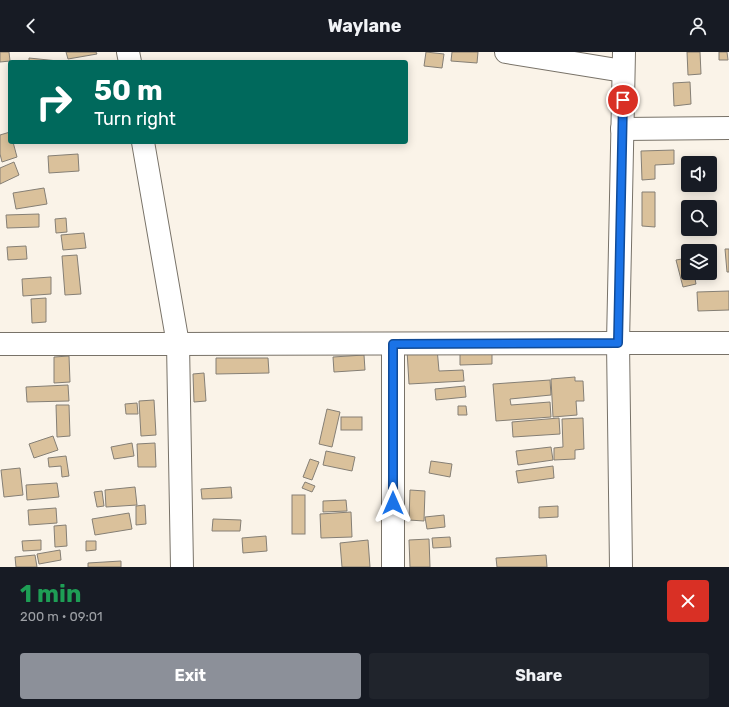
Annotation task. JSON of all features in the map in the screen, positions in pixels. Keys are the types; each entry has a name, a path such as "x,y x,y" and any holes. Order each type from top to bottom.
{"street":[{"path":"506,52 624,61 618,343 621,567"},
{"path":"622,130 729,128"},
{"path":"143,144 178,344 182,567"},
{"path":"0,344 729,343"},
{"path":"393,344 393,567"}],"building":[{"path":"0,52 9,52 10,60 0,62"},
{"path":"66,52 96,52 97,54 68,59"},
{"path":"426,52 444,54 442,68 424,66"},
{"path":"452,52 478,52 477,63 451,61"},
{"path":"687,52 700,52 701,74 688,75"},
{"path":"719,52 727,52 728,60 719,60"},
{"path":"29,58 48,60 29,60"},
{"path":"690,82 691,104 674,106 673,83"},
{"path":"8,133 8,144 14,144 17,157 2,162 0,154 0,135"},
{"path":"674,150 674,164 655,165 655,179 642,180 641,151"},
{"path":"78,154 79,171 49,173 48,156"},
{"path":"14,162 19,175 0,184 0,168"},
{"path":"44,188 47,204 16,209 13,193"},
{"path":"642,192 655,192 655,227 642,226"},
{"path":"39,214 39,227 7,228 6,215"},
{"path":"66,218 67,232 56,233 55,219"},
{"path":"84,233 86,248 63,250 61,235"},
{"path":"26,246 27,259 8,260 7,247"},
{"path":"725,249 729,249 729,272 727,272"},
{"path":"77,255 81,294 65,295 62,256"},
{"path":"681,259 681,279 676,260"},
{"path":"51,277 51,294 23,296 22,279"},
{"path":"681,280 695,280 696,284 683,287"},
{"path":"729,291 729,310 698,311 697,292"},
{"path":"46,298 46,322 32,323 31,299"},
{"path":"437,348 439,371 463,370 464,381 409,384 407,350"},
{"path":"492,352 492,364 460,365 460,353"},
{"path":"364,355 365,370 334,372 333,357"},
{"path":"69,356 70,382 54,383 54,357"},
{"path":"216,358 268,358 269,373 216,374"},
{"path":"204,373 206,401 194,402 193,374"},
{"path":"575,377 575,381 583,381 584,401 576,401 577,415 553,417 551,379"},
{"path":"550,380 551,395 510,399 511,405 550,402 551,417 496,421 493,384"},
{"path":"68,385 69,401 27,402 26,387"},
{"path":"465,386 466,397 436,400 435,389"},
{"path":"154,400 156,435 141,436 139,401"},
{"path":"137,403 138,414 126,414 125,404"},
{"path":"56,405 69,405 70,436 57,437"},
{"path":"458,406 466,406 467,415 458,415"},
{"path":"327,409 340,412 332,447 319,444"},
{"path":"341,417 362,417 362,430 341,430"},
{"path":"559,418 560,434 513,437 512,422"},
{"path":"583,418 584,449 575,450 575,459 554,460 554,448 563,447 562,419"},
{"path":"53,436 58,450 34,458 29,444"},
{"path":"132,443 134,456 114,459 111,447"},
{"path":"155,443 156,467 138,467 137,444"},
{"path":"551,447 553,460 518,465 516,451"},
{"path":"326,451 355,457 352,471 323,465"},
{"path":"66,456 69,476 62,477 61,466 49,467 48,458"},
{"path":"310,459 319,462 312,480 303,477"},
{"path":"431,461 452,464 450,477 429,473"},
{"path":"553,466 554,478 518,483 516,471"},
{"path":"20,468 23,495 4,497 1,470"},
{"path":"305,482 315,486 312,492 302,488"},
{"path":"57,483 59,497 27,500 26,485"},
{"path":"135,487 137,505 106,507 105,490"},
{"path":"231,487 232,498 202,499 201,489"},
{"path":"410,490 425,491 424,521 409,520"},
{"path":"102,491 104,506 97,507 94,492"},
{"path":"292,495 305,495 305,534 292,534"},
{"path":"346,500 347,511 323,512 323,501"},
{"path":"145,505 146,524 136,525 136,506"},
{"path":"558,506 558,517 539,518 539,507"},
{"path":"56,508 57,523 29,525 28,510"},
{"path":"351,512 352,537 321,538 320,514"},
{"path":"129,513 132,529 95,535 92,519"},
{"path":"444,515 445,527 427,529 425,517"},
{"path":"213,519 241,520 240,531 212,531"},
{"path":"66,525 67,546 55,547 54,526"},
{"path":"266,536 267,551 243,553 242,538"},
{"path":"450,537 451,547 433,548 432,538"},
{"path":"429,539 430,567 410,567 409,540"},
{"path":"41,540 41,550 23,551 22,541"},
{"path":"368,540 370,567 342,567 340,543"},
{"path":"86,541 96,541 96,550 86,551"},
{"path":"60,550 61,560 39,564 37,554"},
{"path":"35,555 37,567 16,567 15,557"},
{"path":"546,555 547,567 497,567 496,558"},
{"path":"121,561 121,567 88,567 88,563"}],"route":[{"path":"393,503 393,344 618,343 623,100"}]}
